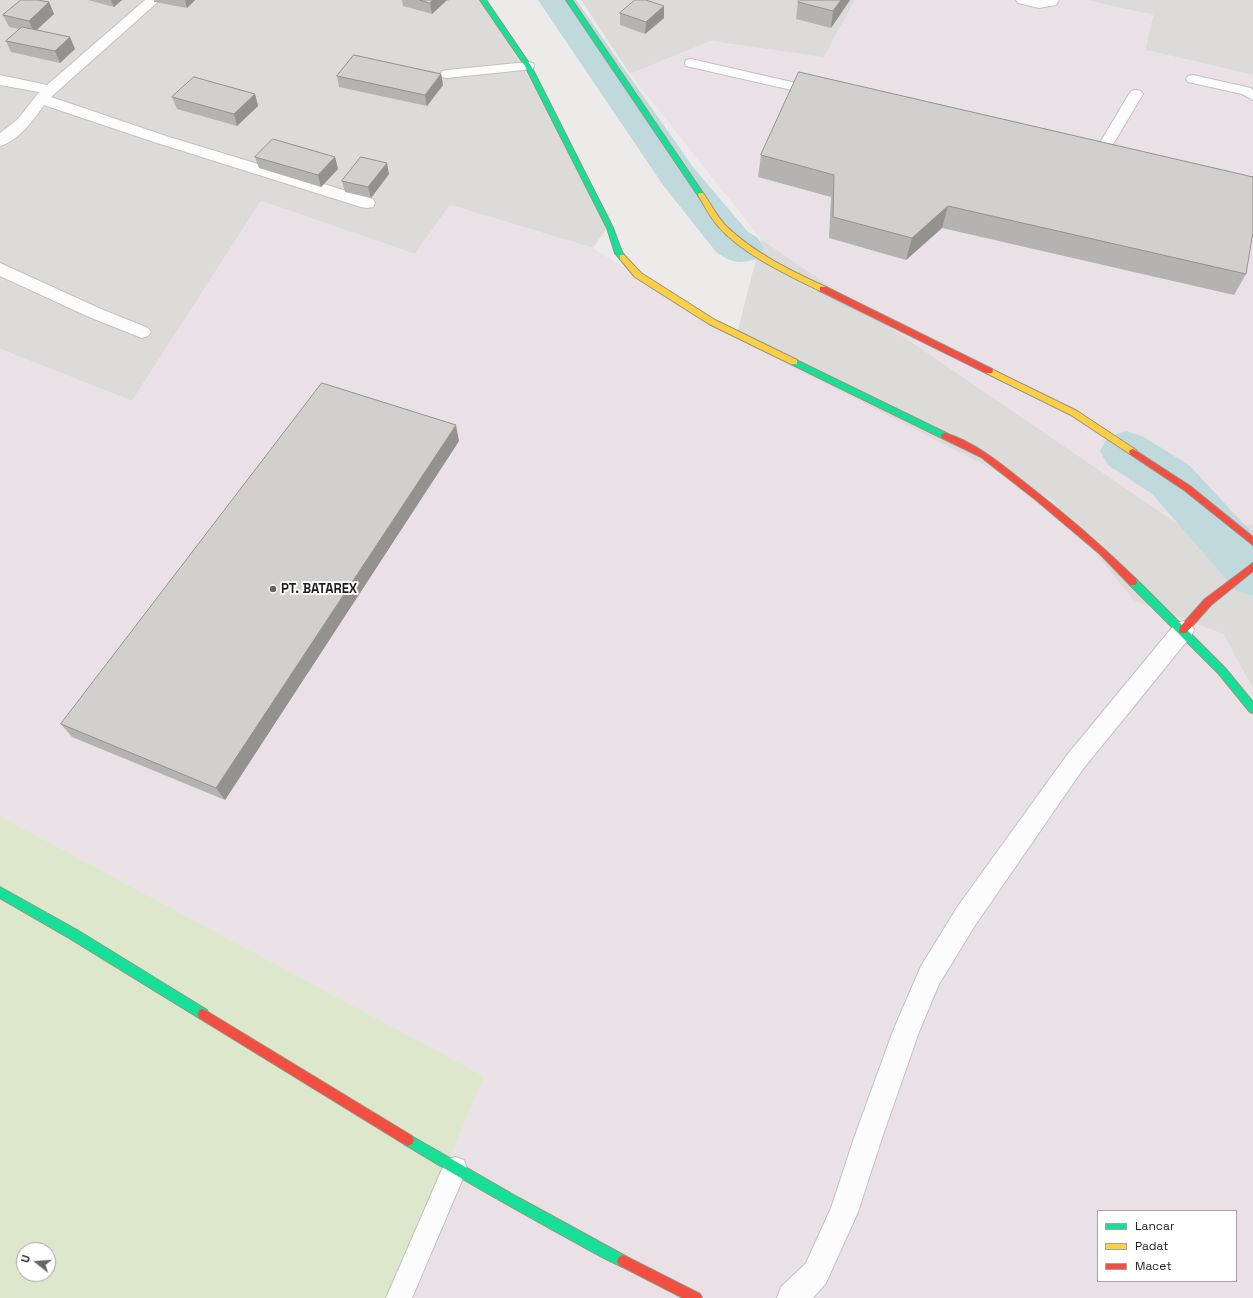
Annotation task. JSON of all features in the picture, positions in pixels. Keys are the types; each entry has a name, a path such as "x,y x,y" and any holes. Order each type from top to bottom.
{"street":[{"path":"0,141 24,122 46,95 153,0"},
{"path":"483,0 528,66 610,228 619,253 638,275 712,322 984,455 1039,498 1102,552 1183,630 1222,671 1247,700 1253,710"},
{"path":"569,0 723,227 749,248 799,278 893,322 1074,413 1187,488 1253,542"},
{"path":"1023,0 1039,4 1051,2 1052,0"},
{"path":"0,80 27,87 175,143 367,203"},
{"path":"0,268 95,313 142,332"},
{"path":"792,1298 816,1274 844,1212 868,1138 906,1031 930,975 967,915 1075,762 1183,630 1208,602 1253,566"},
{"path":"0,892 73,934 455,1168 561,1229 696,1298"}],"lane":[{"path":"691,63 830,94"},
{"path":"447,74 528,66"},
{"path":"1193,79 1246,91 1253,96"},
{"path":"1099,156 1136,94"},
{"path":"1083,152 1114,159"},
{"path":"399,1298 455,1168"}],"shaded area":[{"path":"0,0 482,0 547,107 612,221 593,248 450,205 415,254 261,201 132,401 0,349"},
{"path":"581,0 855,0 824,58 711,41 630,74"},
{"path":"855,0 1085,0 1153,15 1145,50 1253,75 1253,524 1187,530 761,239 630,74 711,41 824,57"},
{"path":"1085,0 1253,0 1253,75 1145,50 1153,15"},
{"path":"261,201 415,254 450,205 593,248 736,338 1052,500 1134,601 1223,634 1253,689 1253,1298 392,1298 484,1076 0,816 0,349 132,401"},
{"path":"761,239 1187,530 1253,524 1253,689 1223,634 1134,601 1052,500 736,338"}],"green space":[{"path":"0,816 484,1076 392,1298 0,1298"}],"building":[{"path":"21,0 38,0 49,2 29,21 3,15"},
{"path":"420,0 433,0 430,3"},
{"path":"635,0 646,0 664,6 646,22 620,13"},
{"path":"800,0 841,0 833,11 798,2"},
{"path":"22,27 70,37 55,51 6,41"},
{"path":"354,55 441,74 425,95 337,76"},
{"path":"799,72 1253,177 1253,232 1246,274 948,206 912,238 833,217 834,175 761,155"},
{"path":"194,77 255,94 234,114 172,97"},
{"path":"273,139 335,157 318,175 255,157"},
{"path":"361,157 387,163 368,187 342,181"},
{"name":"PT. BATAREX","path":"322,383 456,425 216,788 61,724"}],"waterway":[{"path":"557,0 678,176 732,242 741,248"},
{"path":"1126,451 1171,480 1247,564 1253,573"}],"traffic: fast":[{"path":"483,0 528,66 610,228 619,253 622,257"},
{"path":"569,0 701,195"},
{"path":"794,362 945,436"},
{"path":"1133,582 1222,671 1253,709"},
{"path":"0,892 73,934 203,1014"},
{"path":"408,1140 514,1202 623,1261"}],"traffic: slow":[{"path":"701,195 724,228 746,246 771,262 823,289"},
{"path":"622,257 638,275 712,322 794,362"},
{"path":"989,371 1074,413 1133,452"}],"traffic: jam":[{"path":"823,289 989,371"},
{"path":"945,436 984,455 1039,498 1103,552 1133,582"},
{"path":"1133,452 1187,488 1253,542"},
{"path":"1183,630 1208,602 1253,566"},
{"path":"203,1014 408,1140"},
{"path":"623,1261 696,1298"}],"place":[{"name":"PT. BATAREX","path":"273,589"}]}
